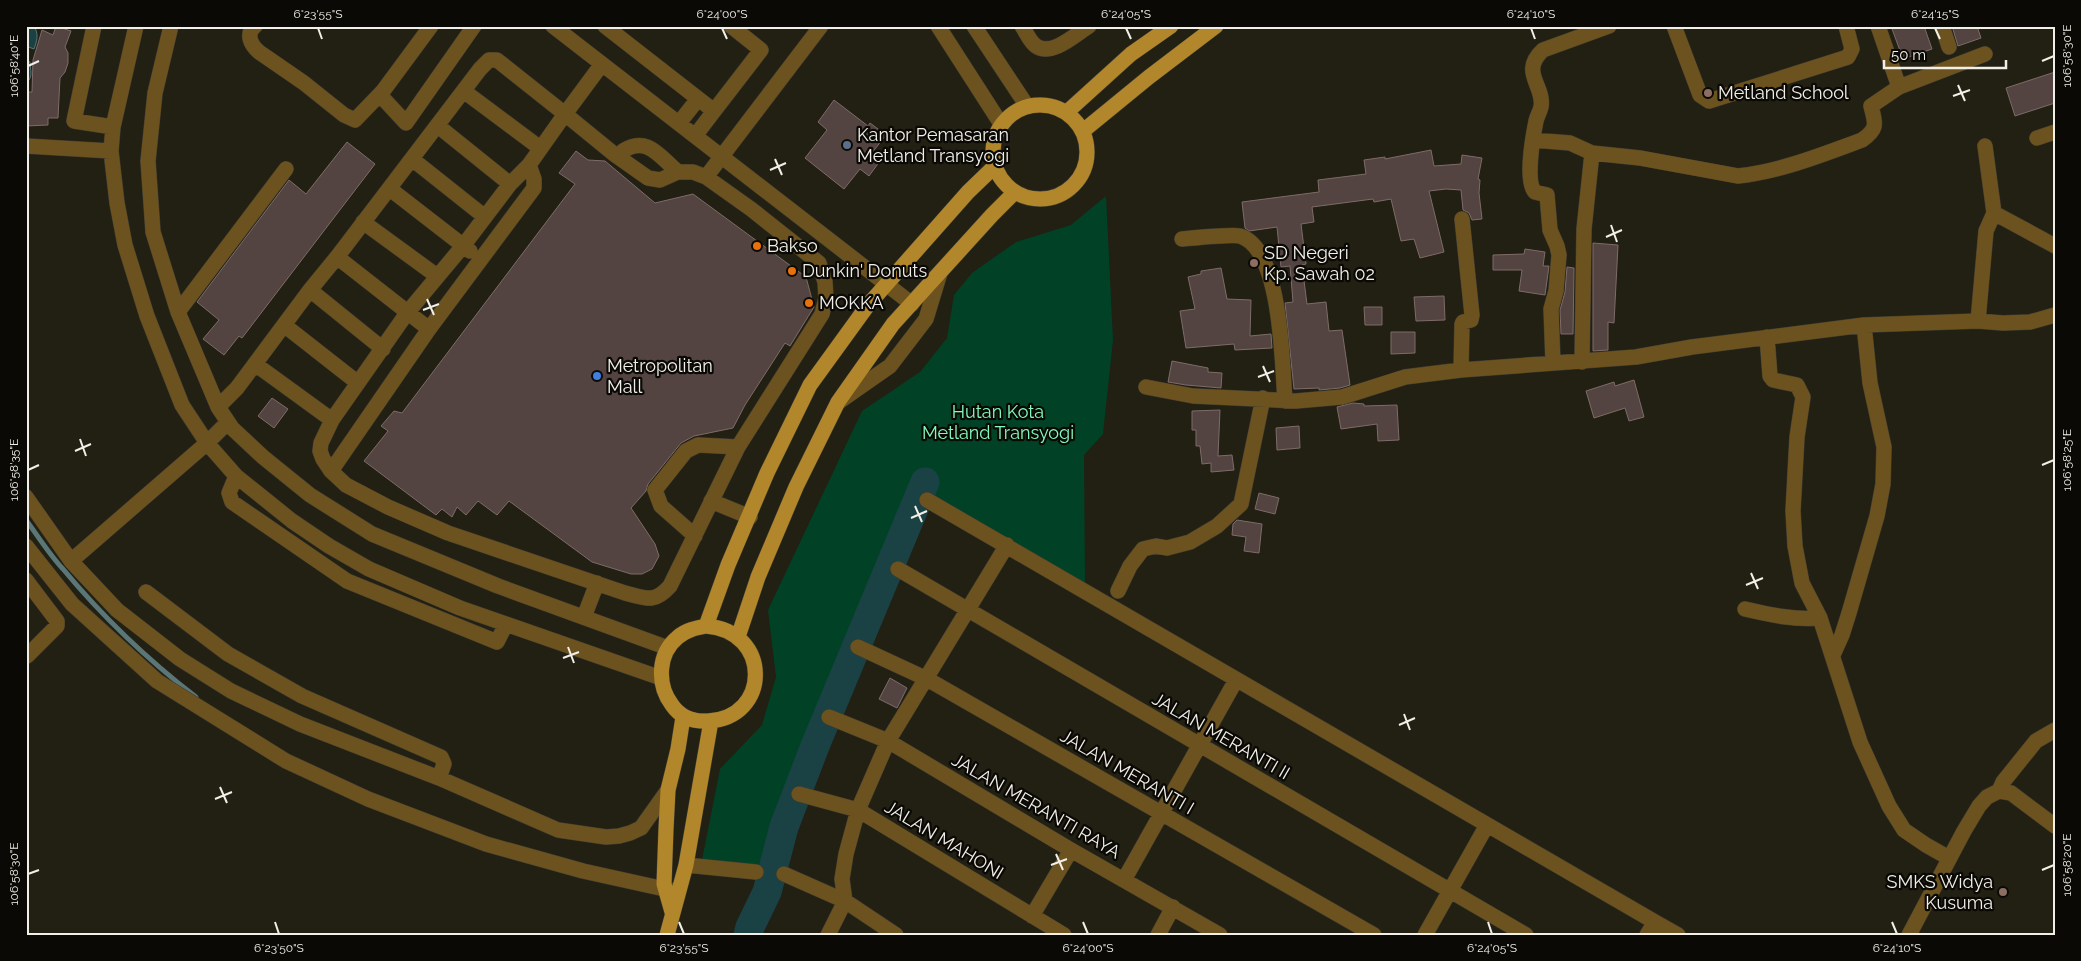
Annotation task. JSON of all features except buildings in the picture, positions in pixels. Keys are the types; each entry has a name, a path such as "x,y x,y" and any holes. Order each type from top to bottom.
{"main road":[{"path":"1083,131 1216,26"},
{"path":"1067,112 1131,54 1168,27"},
{"path":"1048,105 1067,112 1083,131 1088,148 1086,166 1078,181 1068,191 1056,197 1028,198 1015,192 1003,181 995,166 993,152 995,137 1002,124 1013,113 1027,106 1048,105"},
{"path":"706,626 728,566 767,473 810,385 868,305 968,192 995,166"},
{"path":"738,637 758,578 792,496 838,402 894,324 1015,192"},
{"path":"706,626 728,630 738,637 748,648 754,661 756,676 753,691 746,703 735,714 722,720 699,722 683,717 664,693 660,678 662,662 668,648 678,637 691,629 706,626"},
{"path":"667,935 672,912 668,790 678,750 683,717"},
{"path":"672,891 686,865 711,721"}],"street":[{"path":"94,26 74,122 114,126"},
{"path":"136,26 114,126 111,151 125,245 147,316 182,405 207,443 236,476 292,521 329,546 369,569 460,608 660,678"},
{"path":"171,26 155,93 148,161 153,232 178,312 218,407 228,422 262,456 310,495 372,534 498,586 668,648"},
{"path":"255,26 252,28 250,36 255,49 344,115 356,120 380,95 431,26"},
{"path":"406,124 474,26"},
{"path":"553,26 912,304"},
{"path":"605,26 714,111"},
{"path":"695,136 761,50 731,26"},
{"path":"706,178 820,26"},
{"path":"938,26 1002,124"},
{"path":"974,26 1027,106"},
{"path":"1022,26 1034,45 1044,50 1052,48 1090,26"},
{"path":"1553,363 1550,309 1556,291 1559,254 1550,230 1547,195 1535,192 1530,184 1536,119 1541,108 1541,100 1533,70 1537,55 1543,50 1609,26"},
{"path":"1674,26 1700,94 1709,101 1848,57 1852,49 1846,26"},
{"path":"1878,26 1899,87"},
{"path":"1942,26 1949,47"},
{"path":"1533,140 1570,143 1592,153 1640,158 1738,176 1797,164 1862,140 1870,135 1875,122 1871,106 1899,87 1985,54"},
{"path":"218,407 237,388 310,290 338,257 489,60 497,60 565,114 614,154 648,178 660,180 678,172 693,172 706,178 751,209 819,262 825,282 826,298 822,314 738,447 670,586 658,598 652,599 625,593 448,534 388,507 346,485 331,471 322,459 320,451 321,443 332,420 383,350 407,313 463,246 510,184 529,165 540,148 565,114 602,64"},
{"path":"465,92 540,148"},
{"path":"380,95 406,124 426,140"},
{"path":"679,123 698,99"},
{"path":"438,126 510,184"},
{"path":"2037,138 2055,132"},
{"path":"623,151 639,144 648,146 678,172"},
{"path":"26,146 111,151"},
{"path":"1978,321 1986,230 1994,213 1986,146"},
{"path":"1582,362 1584,229 1592,153"},
{"path":"412,160 485,216"},
{"path":"331,471 429,329 534,188 534,179 529,165"},
{"path":"178,312 286,169"},
{"path":"390,189 481,260"},
{"path":"751,209 765,190"},
{"path":"1994,213 2055,246"},
{"path":"1461,370 1462,324 1471,320 1472,315 1462,219"},
{"path":"363,222 437,276"},
{"path":"1182,239 1239,236 1249,242 1266,264 1276,293 1285,401"},
{"path":"338,257 429,329"},
{"path":"838,402 890,366 926,320 940,273"},
{"path":"310,290 383,350"},
{"path":"1146,387 1193,396 1262,398 1285,401 1342,397 1405,377 1461,370 1636,357 1767,337 1864,325 1978,321 2003,324 2030,322 2055,315"},
{"path":"284,325 358,383"},
{"path":"1832,655 1842,636 1849,613 1877,516 1882,484 1884,447 1870,383 1864,325"},
{"path":"1767,337 1770,376 1773,380 1797,385 1803,397 1792,511 1795,546 1802,582 1820,618 1860,742 1897,820 1904,830 1949,858"},
{"path":"255,364 332,420"},
{"path":"1118,591 1130,566 1143,548 1156,546 1167,548 1190,542 1217,526 1241,504 1262,398"},
{"path":"71,561 207,443 228,422"},
{"path":"695,536 661,506 655,490 686,451 698,445 738,447"},
{"path":"236,476 229,493 232,502 347,581 497,642 506,624"},
{"path":"26,497 71,561 117,610 180,659 231,691 300,724 439,778 558,830 606,837 619,836 641,828 668,790"},
{"path":"927,500 1487,825 1651,928 1678,935"},
{"path":"710,501 750,517"},
{"path":"828,935 845,901 842,879 846,854 858,810 888,741 1007,545"},
{"path":"26,546 72,604 157,681 286,760 368,799 486,844 583,871 672,891"},
{"name":"JALAN MERANTI II","path":"898,569 1526,935"},
{"path":"26,580 58,621 57,626 27,656"},
{"path":"584,617 597,583"},
{"path":"146,592 228,654 302,696 441,757 444,764 439,778"},
{"path":"1745,609 1800,620 1820,618"},
{"name":"JALAN MERANTI I","path":"858,647 927,679 1374,935"},
{"path":"1124,880 1163,814 1236,680"},
{"name":"JALAN MERANTI RAYA","path":"829,717 888,741 1071,850 1220,935"},
{"path":"1999,791 2003,782 2036,741 2055,730"},
{"path":"1909,935 1949,858 1979,806 1987,797 1999,791 2011,792 2055,826"},
{"name":"JALAN MAHONI","path":"799,794 858,810 1064,935"},
{"path":"1426,935 1487,825"},
{"path":"1032,916 1071,850"},
{"path":"686,865 756,872"},
{"path":"784,874 845,901 896,935"},
{"path":"1158,935 1173,907"}],"green space":[{"name":"Hutan Kota Metland Transyogi","path":"1106,196 1113,340 1103,434 1084,455 1085,585 911,482 769,870 702,860 720,769 762,725 776,677 768,610 862,411 920,372 947,338 954,295 972,273 1016,242 1071,225"}],"water":[{"path":"26,26 34,26 36,29 37,38 34,49 26,46"},
{"path":"26,60 30,62 31,73 26,83"}],"waterway":[{"path":"748,935 767,892 784,827 815,746 925,482"},
{"path":"26,520 58,563 110,620 143,653 196,697"}],"place":[{"name":"Metland School","path":"1708,93"},
{"name":"Kantor Pemasaran Metland Transyogi","path":"847,145"},
{"name":"Bakso","path":"757,246"},
{"name":"SD Negeri Kp. Sawah 02","path":"1254,263"},
{"name":"Dunkin' Donuts","path":"792,271"},
{"name":"MOKKA","path":"809,303"},
{"name":"Metropolitan Mall","path":"597,376"},
{"name":"SMKS Widya Kusuma","path":"2003,892"}]}
